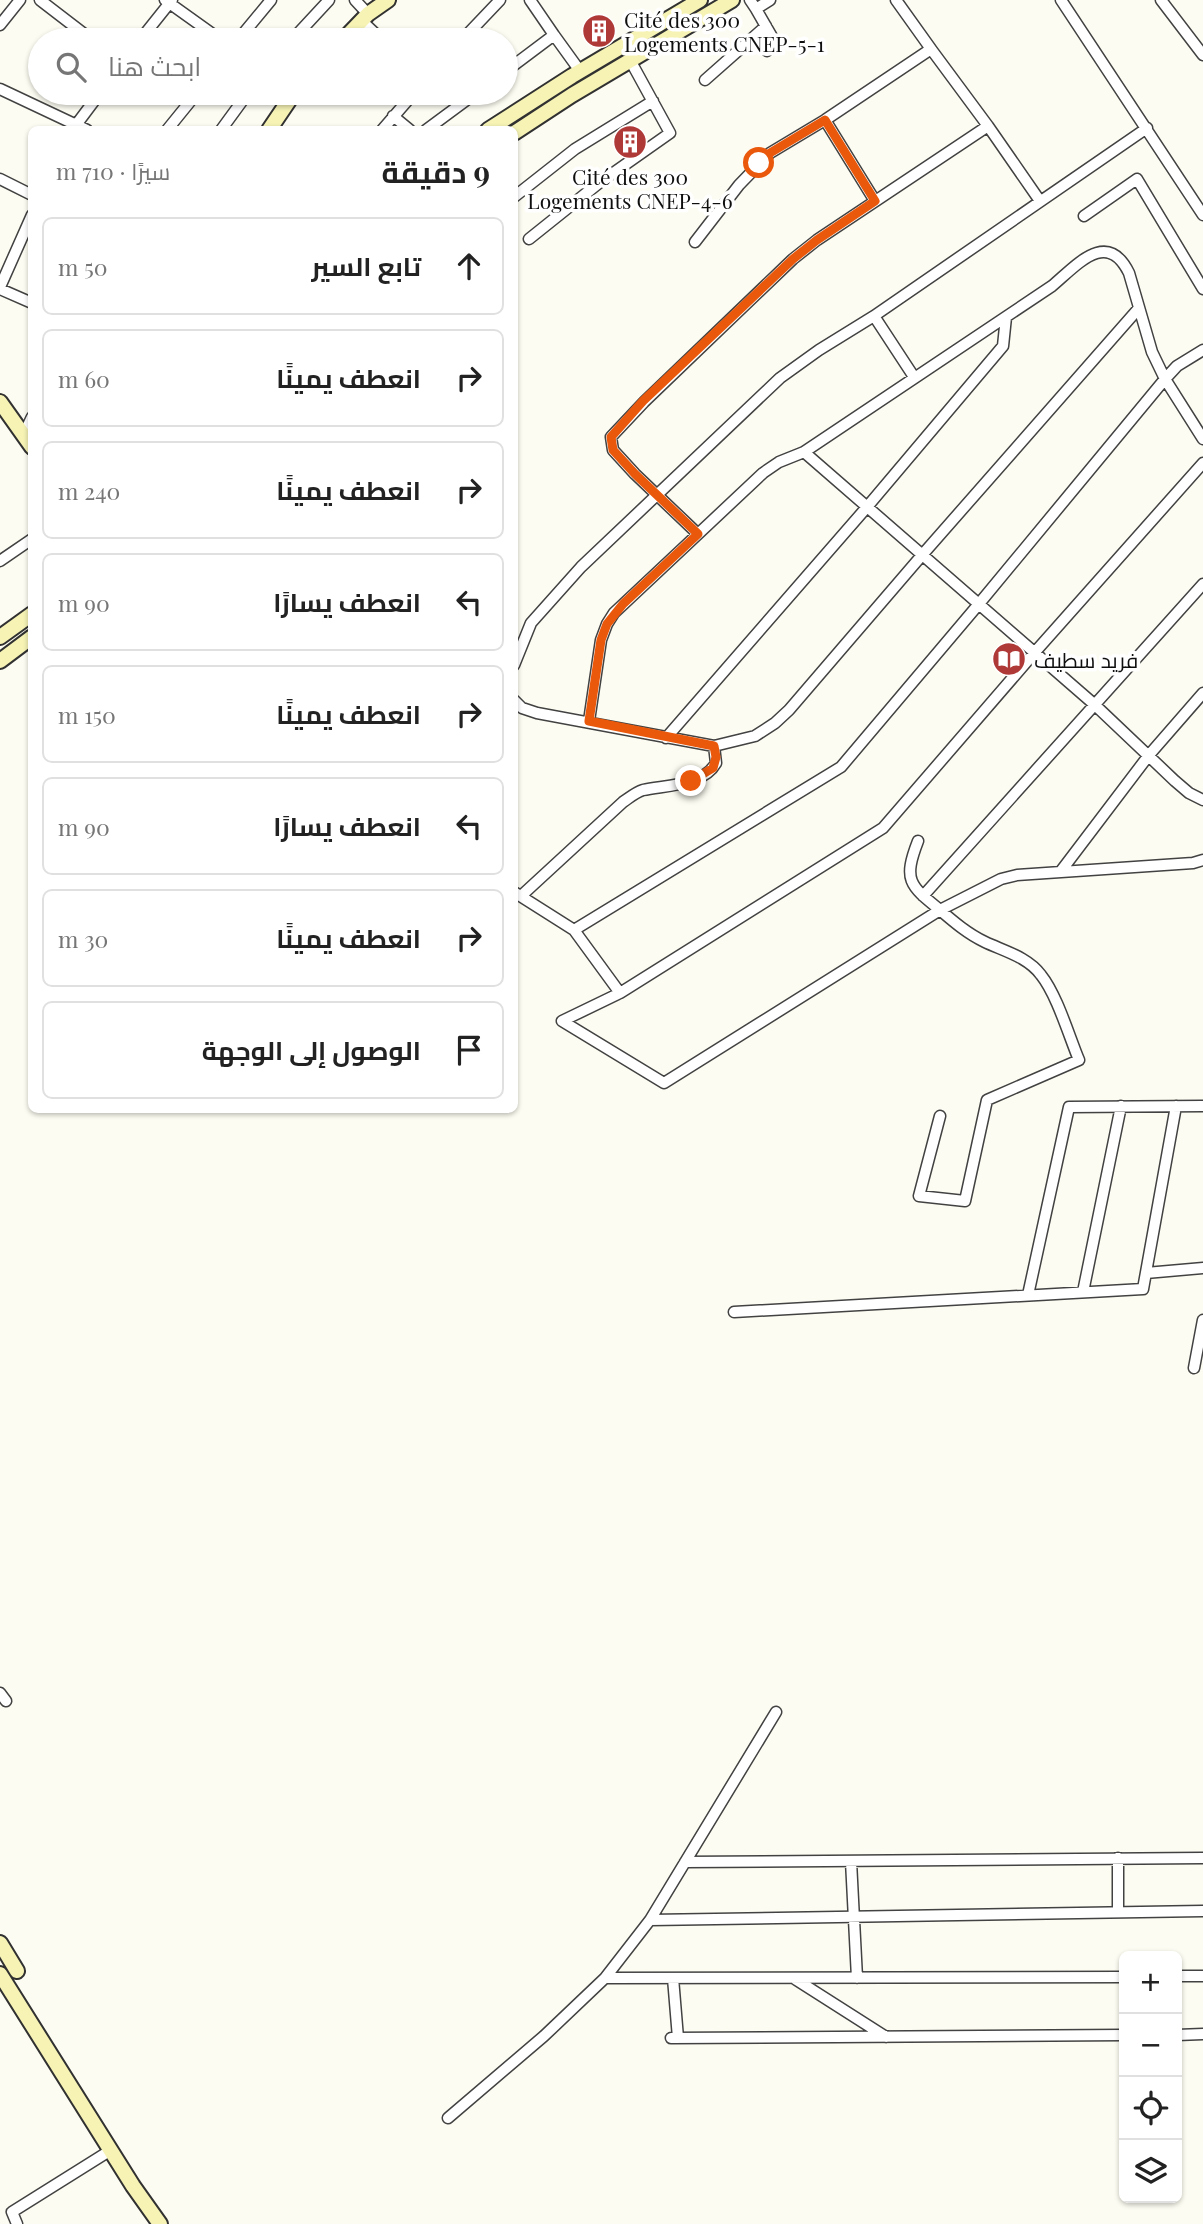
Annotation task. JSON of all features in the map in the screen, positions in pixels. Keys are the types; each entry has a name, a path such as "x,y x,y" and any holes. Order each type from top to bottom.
{"main road":[{"path":"354,28 388,0"},
{"path":"494,126 580,71 700,0"},
{"path":"518,130 572,95 732,0"},
{"path":"272,126 285,105"},
{"path":"0,402 27,441"},
{"path":"0,637 28,617"},
{"path":"0,661 28,640"},
{"path":"0,1943 17,1971"},
{"path":"0,1974 160,2224"}],"street":[{"path":"0,25 20,0"},
{"path":"40,0 76,28"},
{"path":"248,28 271,0"},
{"path":"303,28 329,0"},
{"path":"355,0 373,28"},
{"path":"473,28 500,0"},
{"path":"530,0 580,71"},
{"path":"768,51 775,43 753,4 770,0"},
{"path":"1061,0 1203,215"},
{"path":"1161,0 1203,55"},
{"path":"149,28 169,1 205,28"},
{"path":"900,1 931,49 1040,201"},
{"path":"705,80 766,26"},
{"path":"518,62 554,35"},
{"path":"695,242 739,185 770,153 825,120 931,49"},
{"path":"529,239 605,178 670,133 630,60"},
{"path":"0,89 28,103"},
{"path":"518,194 575,149 653,102"},
{"path":"31,105 72,126"},
{"path":"75,126 91,105"},
{"path":"170,126 187,105"},
{"path":"223,126 239,105"},
{"path":"385,126 403,105"},
{"path":"431,126 460,105"},
{"path":"393,116 405,126"},
{"path":"825,120 875,201"},
{"path":"698,534 613,450 611,437 615,431 643,401 793,259 817,240 988,126"},
{"path":"518,655 531,623 597,551 780,378 1147,128"},
{"path":"0,179 28,193"},
{"path":"1084,216 1136,179 1203,289"},
{"path":"28,224 0,288 28,301"},
{"path":"589,721 601,640 607,624 623,604 763,473 779,462 804,452 1006,317 1052,285 1074,265 1101,252 1116,254 1123,261 1152,352 1165,379 1203,439"},
{"path":"518,704 537,713 714,746 755,736 789,710 1139,308"},
{"path":"874,316 914,377"},
{"path":"666,738 1003,346 1006,317"},
{"path":"574,930 841,767 1165,379 1177,366 1203,349"},
{"path":"804,452 1095,705 1189,793 1203,800"},
{"path":"1200,863 1061,871 1001,879 940,910 664,1083 562,1021 620,993 883,828 1203,463"},
{"path":"0,561 28,543"},
{"path":"923,897 1203,584"},
{"path":"1061,871 1149,755 1203,693"},
{"path":"620,993 574,930 518,894 631,796 640,791 691,781 708,772 716,763 714,746"},
{"path":"918,841 909,876 914,888 965,930 1019,957 1041,974 1079,1060 987,1100 965,1201 919,1196 940,1116"},
{"path":"1083,1292 1121,1106"},
{"path":"734,1312 1143,1289 1176,1106"},
{"path":"1028,1295 1069,1107 1203,1106"},
{"path":"1146,1273 1203,1268"},
{"path":"1194,1368 1203,1320"},
{"path":"448,2118 544,2036 605,1978 650,1920 776,1712"},
{"path":"1118,1858 1118,1912"},
{"path":"685,1862 1203,1858"},
{"path":"851,1861 857,1978"},
{"path":"650,1920 1203,1911"},
{"path":"1182,1976 1203,1976"},
{"path":"605,1978 1119,1977"},
{"path":"673,1978 674,2038 1119,2035"},
{"path":"793,1978 886,2037"},
{"path":"1182,2035 1203,2034"},
{"path":"18,2224 12,2212 111,2151"}],"place":[{"name":"Cité des 300 Logements CNEP-5-1","path":"599,31"},
{"name":"Cité des 300 Logements CNEP-4-6","path":"630,142"},
{"name":"فريد سطيف","path":"1009,659"}],"route":[{"path":"691,781 713,768 716,763 714,746 589,721 601,640 607,624 623,604 698,534 613,450 611,437 643,401 793,259 875,201 825,120 770,153 759,163"}]}
